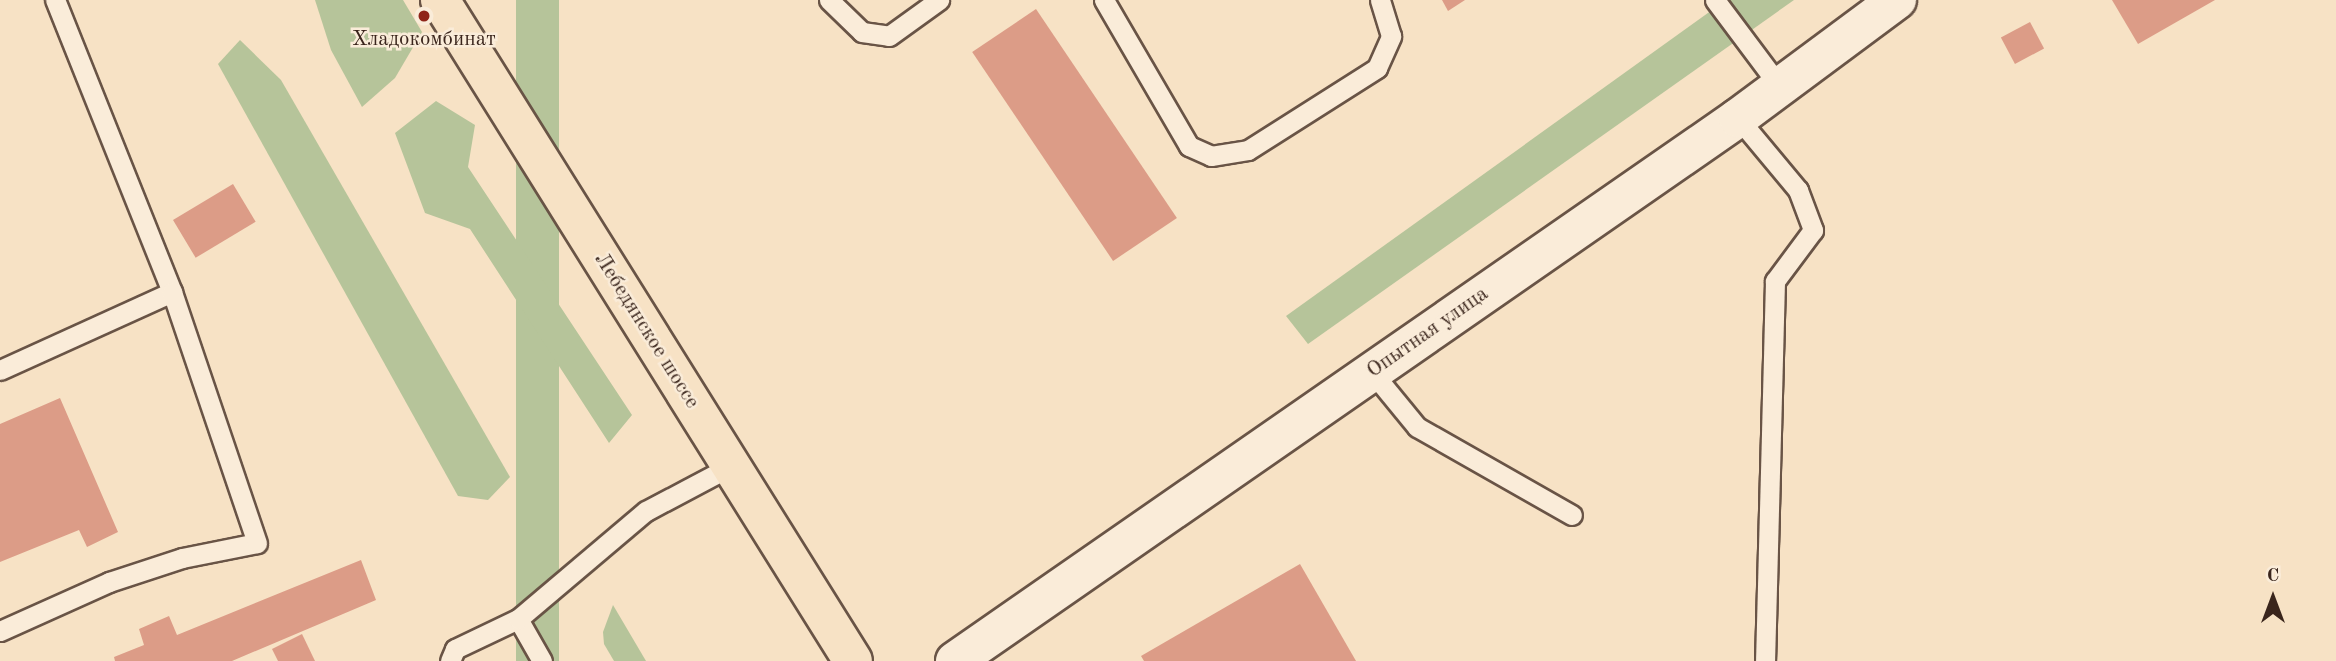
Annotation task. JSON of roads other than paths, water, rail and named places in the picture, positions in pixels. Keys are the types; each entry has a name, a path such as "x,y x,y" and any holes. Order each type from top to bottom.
{"main road":[{"name":"Лебедянское шоссе","path":"440,0 853,661"}],"street":[{"name":"Опытная улица","path":"955,661 1738,118 1897,0"}],"lane":[{"path":"0,631 109,582 182,558 257,543 172,292 55,0"},
{"path":"829,0 862,32 889,36 939,0"},
{"path":"1104,0 1189,146 1211,156 1248,150 1377,68 1391,36 1380,0"},
{"path":"1715,0 1780,87"},
{"path":"1738,118 1798,190 1813,230 1775,281 1765,661"},
{"path":"0,370 172,292"},
{"path":"1372,372 1417,427 1572,515"},
{"path":"450,661 455,649 518,619 646,511 731,466"},
{"path":"518,619 541,661"}],"place":[{"name":"Хладокомбинат","path":"424,16"}]}
